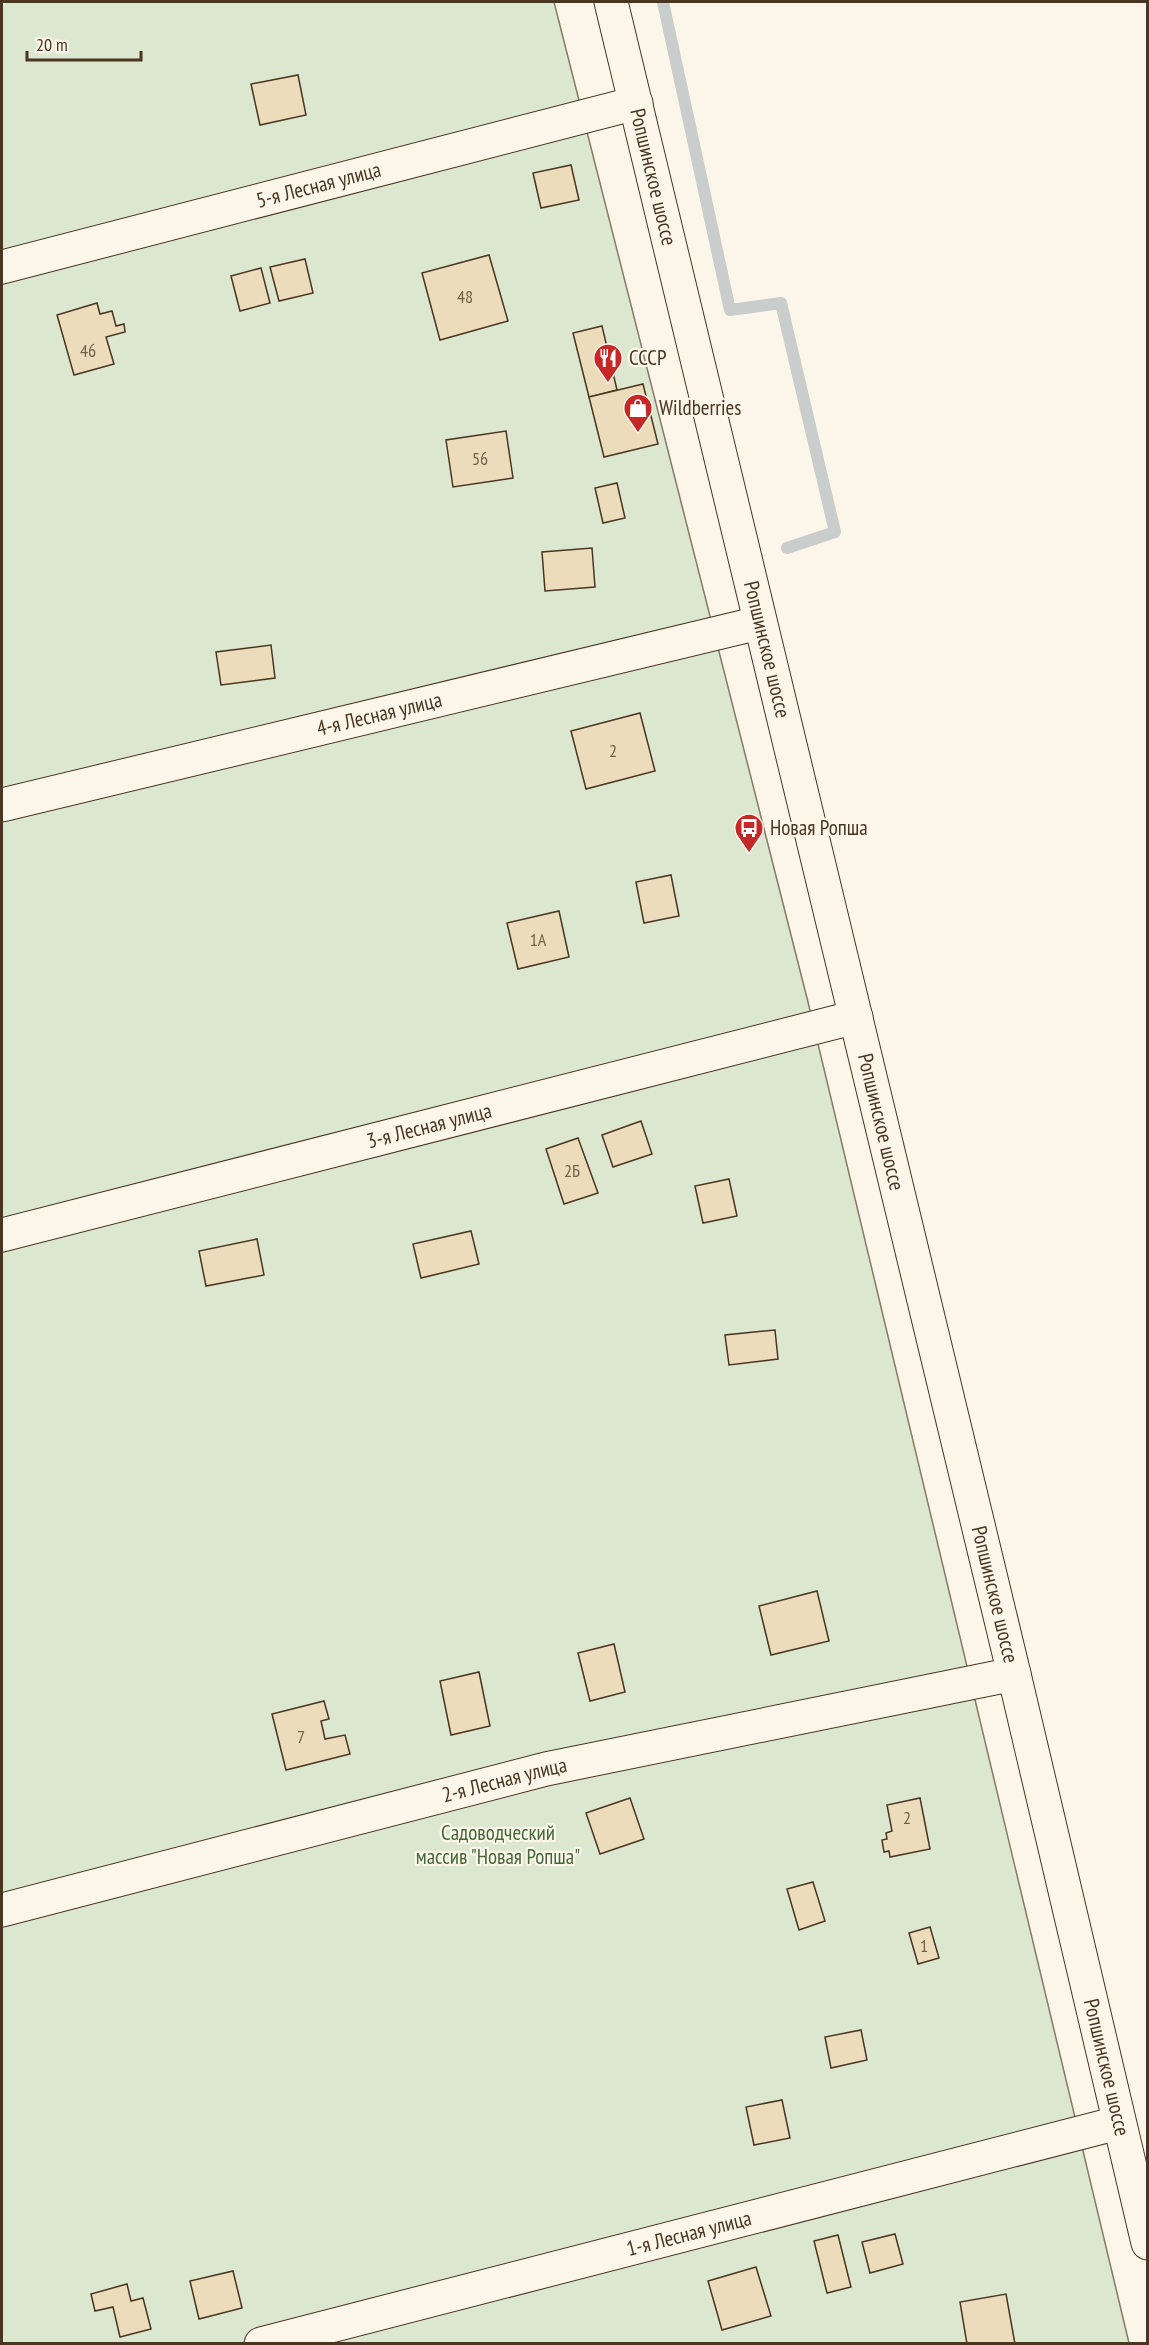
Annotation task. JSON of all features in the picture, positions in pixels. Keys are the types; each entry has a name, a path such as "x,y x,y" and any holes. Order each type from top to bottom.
{"street":[{"name":"Ропшинское шоссе","path":"611,2 1014,1674 1148,2243"},
{"name":"5-я Лесная улица","path":"2,267 636,103"},
{"name":"4-я Лесная улица","path":"2,805 759,623"},
{"name":"3-я Лесная улица","path":"2,1235 856,1017"},
{"name":"2-я Лесная улица","path":"2,1910 546,1769 1014,1674"},
{"name":"1-я Лесная улица","path":"261,2343 1118,2122"}],"green space":[{"name":"Садоводческий массив \"Новая Ропша\"","path":"2,2 554,2 807,998 1129,2343 2,2344"}],"building":[{"path":"298,75 306,115 260,125 251,84"},
{"path":"571,165 579,200 541,208 533,173"},
{"path":"489,255 508,321 440,340 422,273"},
{"path":"305,259 313,293 279,301 270,267"},
{"path":"261,268 270,303 240,311 231,276"},
{"path":"97,303 100,314 112,311 116,326 124,324 125,332 106,337 114,364 74,375 57,315"},
{"path":"602,326 617,390 589,397 573,333"},
{"path":"643,384 658,444 604,457 589,397"},
{"path":"506,431 513,478 453,487 446,440"},
{"path":"617,483 625,518 603,523 595,488"},
{"path":"592,548 595,587 545,591 542,552"},
{"path":"271,645 275,678 221,685 216,652"},
{"path":"640,713 655,771 586,789 571,731"},
{"path":"671,875 679,916 644,923 636,882"},
{"path":"559,911 569,957 518,969 507,923"},
{"path":"641,1121 652,1154 613,1167 602,1135"},
{"path":"578,1138 598,1193 564,1204 546,1149"},
{"path":"729,1179 737,1216 703,1223 695,1186"},
{"path":"471,1231 479,1264 421,1278 413,1244"},
{"path":"257,1239 264,1275 206,1286 199,1251"},
{"path":"775,1330 778,1359 729,1365 725,1335"},
{"path":"817,1591 829,1641 771,1655 759,1606"},
{"path":"614,1644 625,1692 590,1701 578,1653"},
{"path":"479,1672 490,1726 451,1735 440,1681"},
{"path":"324,1701 329,1719 321,1721 325,1739 345,1735 350,1754 286,1770 272,1714"},
{"path":"630,1798 644,1839 600,1854 586,1813"},
{"path":"920,1798 930,1849 890,1857 889,1851 884,1852 882,1840 887,1839 886,1833 892,1831 887,1805"},
{"path":"813,1882 825,1921 799,1930 787,1889"},
{"path":"930,1927 939,1958 918,1964 909,1933"},
{"path":"861,2030 867,2060 831,2068 825,2037"},
{"path":"782,2100 790,2138 754,2145 746,2107"},
{"path":"895,2234 903,2264 870,2273 862,2242"},
{"path":"838,2235 851,2287 827,2293 814,2241"},
{"path":"756,2267 771,2316 722,2330 708,2281"},
{"path":"233,2271 242,2308 199,2319 190,2281"},
{"path":"127,2284 131,2301 143,2298 151,2329 120,2337 113,2307 95,2311 91,2294"},
{"path":"1006,2294 1015,2344 967,2344 960,2302"}],"waterway":[{"path":"663,2 730,310 781,303 835,532 787,548"}],"place":[{"name":"СССР","path":"608,384"},
{"name":"Wildberries","path":"638,434"},
{"name":"Новая Ропша","path":"749,854"}]}
